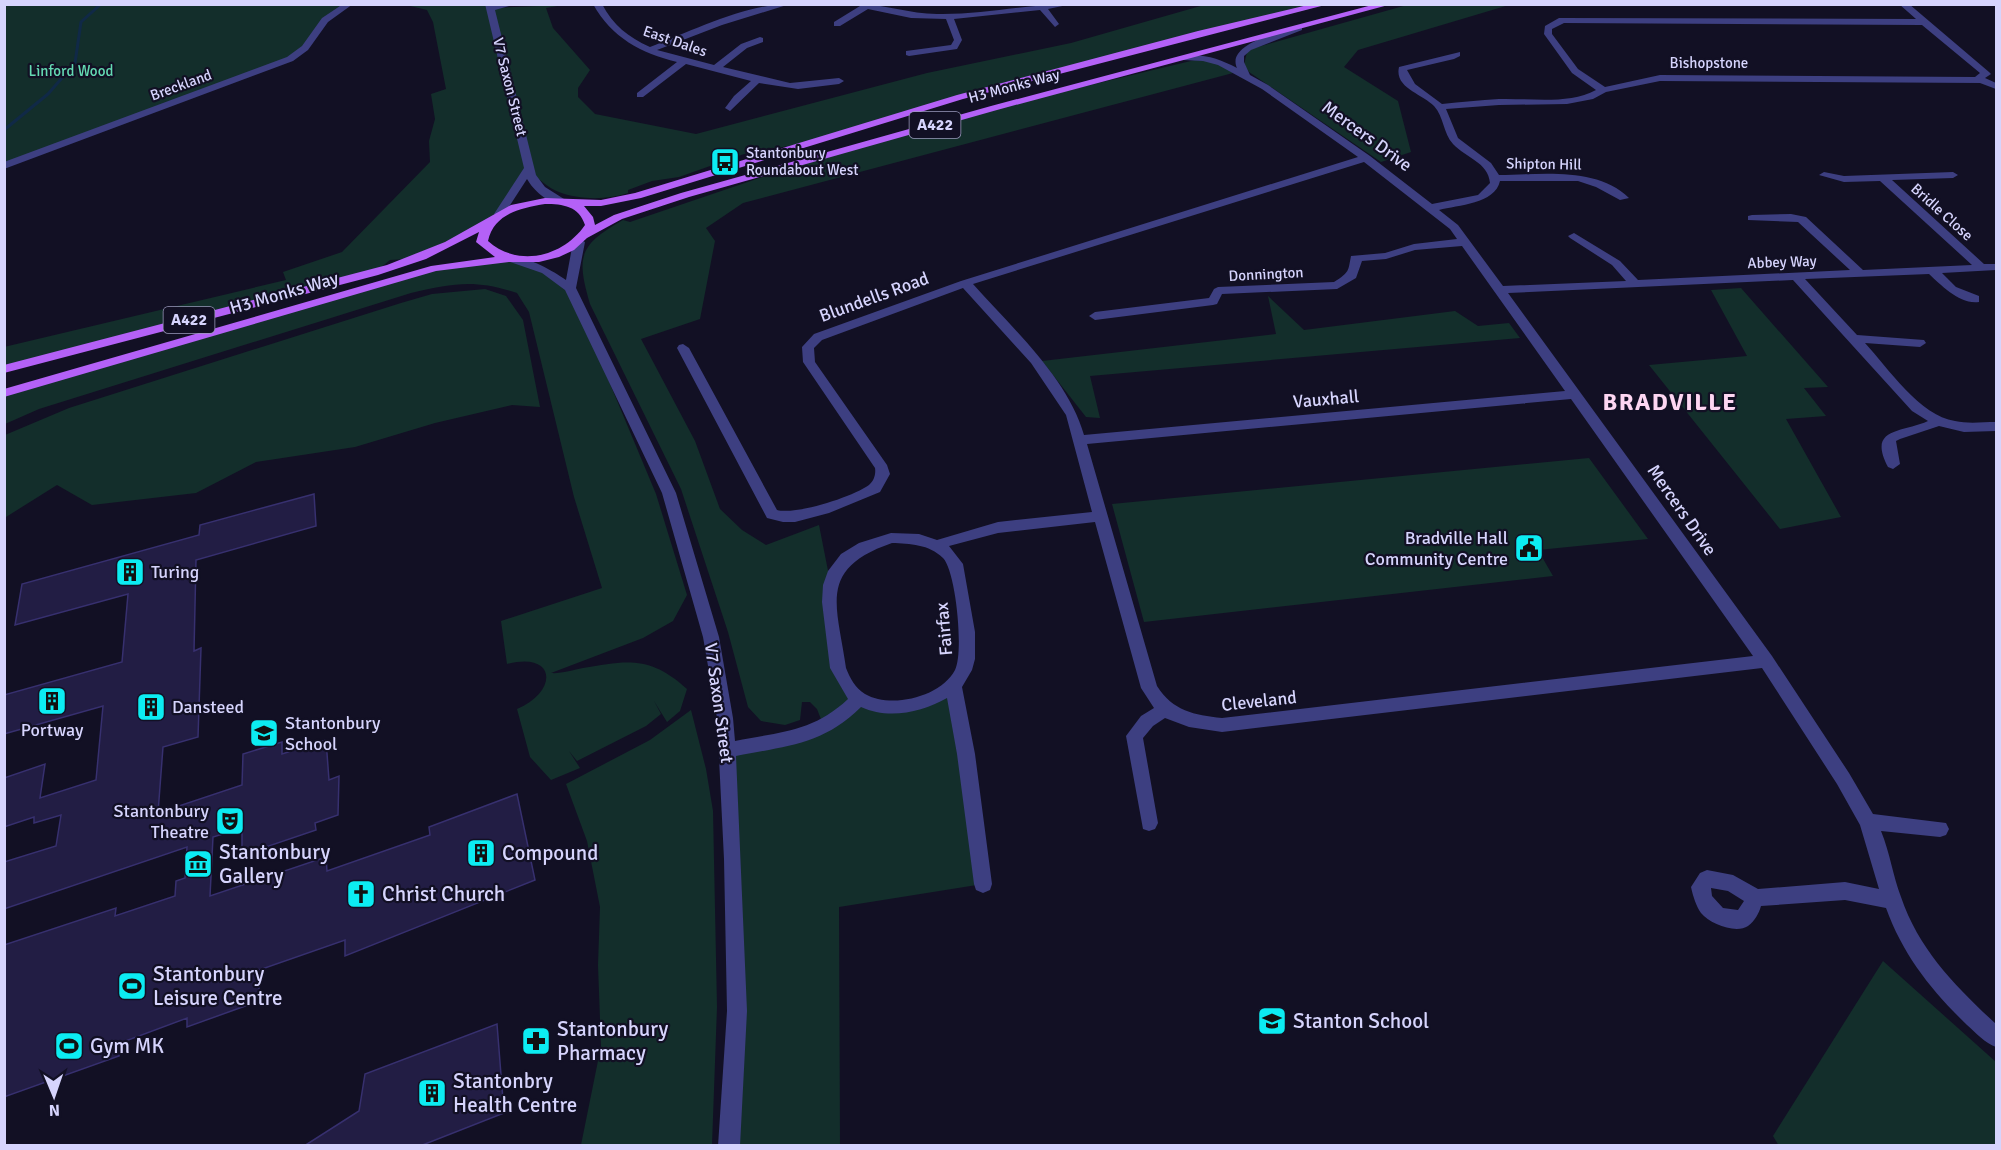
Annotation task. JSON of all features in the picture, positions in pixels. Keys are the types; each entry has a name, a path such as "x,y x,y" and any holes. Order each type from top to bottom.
{"main road":[{"name":"H3 Monks Way","path":"565,202 627,198 960,97 1202,33 1325,4"},
{"name":"H3 Monks Way","path":"582,238 636,210 685,195 1388,4"},
{"name":"A422","path":"496,216 528,203 565,202"},
{"path":"565,202 582,208 589,216 590,225 582,238"},
{"name":"H3 Monks Way","path":"4,393 376,279 449,246 496,216"},
{"path":"496,216 483,231 482,242 490,252 508,259"},
{"name":"A422","path":"508,259 548,257 582,238"},
{"name":"H3 Monks Way","path":"4,369 376,279 508,259"}],"street":[{"name":"Breckland","path":"4,166 290,59 305,48 325,20 349,4"},
{"path":"489,6 512,4"},
{"name":"East Dales","path":"597,4 601,14 618,32 650,50 684,62 797,86 839,81"},
{"path":"650,50 719,23 786,4"},
{"path":"837,24 864,5 922,16 949,17 1022,7 1043,8 1068,4"},
{"path":"1903,4 1988,76 1996,86"},
{"path":"922,16 923,5"},
{"name":"V7 Saxon Street","path":"489,6 528,163 537,188 565,202"},
{"path":"1043,8 1055,24"},
{"path":"909,53 954,47 958,40 949,17"},
{"path":"1604,90 1575,72 1548,34 1548,28 1552,23 1562,20 1924,22"},
{"path":"1246,77 1239,62 1240,55 1248,48 1299,28"},
{"path":"715,69 744,46 760,40"},
{"path":"1440,107 1407,84 1402,69 1413,64 1448,59 1457,54"},
{"name":"Mercers Drive","path":"1186,58 1204,58 1221,63 1246,77 1366,158 1431,208 1465,242 1766,661 1798,715 1846,782 1868,822 1892,900 1914,952 1945,991 1996,1037"},
{"path":"640,94 684,62"},
{"name":"Bishopstone","path":"1440,107 1499,102 1567,101 1660,78 1988,76"},
{"path":"730,108 737,98 758,79"},
{"name":"Shipton Hill","path":"1431,208 1482,197 1491,191 1495,178 1487,165 1457,143 1448,130 1440,107"},
{"name":"Blundells Road","path":"683,348 772,514 781,519 802,516 875,488 883,474 882,468 843,408 809,362 808,347 811,341 965,283 1366,158"},
{"path":"496,216 528,163"},
{"name":"Bridle Close","path":"1824,175 1844,179 1953,175"},
{"name":"Shipton Hill","path":"1495,178 1579,178 1600,185 1624,198"},
{"name":"Bridle Close","path":"1883,178 1982,268"},
{"path":"1752,218 1802,219 1861,274"},
{"path":"1574,236 1616,262 1634,283"},
{"path":"570,288 582,238"},
{"name":"Donnington","path":"1095,316 1213,301 1218,291 1337,285 1352,276 1357,263 1353,255 1386,256 1414,248 1465,242"},
{"name":"V7 Saxon Street","path":"508,259 546,271 570,288 669,493 711,637 728,750 737,1011 729,1146"},
{"name":"Abbey Way","path":"1498,290 1996,267"},
{"path":"1932,270 1952,289 1975,299"},
{"path":"1796,276 1917,408 1936,422 1962,428 1996,426"},
{"path":"965,283 1053,384 1072,415 1149,688 1158,704 1165,709 1148,721 1134,736 1149,823"},
{"path":"1854,339 1884,339 1920,343"},
{"name":"Vauxhall","path":"1079,440 1576,394"},
{"path":"1893,464 1887,447 1889,438 1896,432 1918,430 1936,422"},
{"path":"728,750 809,734 837,720 859,699 842,679 838,668 830,600 834,571 853,551 891,538 917,539 938,545 973,531 998,526 1102,516"},
{"name":"Fairfax","path":"859,699 890,706 930,700 953,684 963,673 968,651 956,564 950,553 938,545"},
{"name":"Cleveland","path":"1165,709 1195,722 1222,725 1766,661"},
{"path":"953,684 966,754 983,884"},
{"path":"1868,822 1940,829"},
{"path":"1755,898 1845,891 1892,900"}],"green space":[{"path":"489,4 490,8 563,5 546,8 553,28 590,70 578,88 578,97 595,114 696,134 927,73 1071,43 1204,5 1325,5 960,97 805,143 744,154 679,177 652,181 628,190 628,193 612,197 567,195 551,188 528,171 499,214 422,258 390,260 374,273 5,369 4,347 286,280 283,272 342,252 430,162 429,141 435,119 431,94 446,89 433,22 427,10 406,5"},
{"name":"Linford Wood","path":"4,5 349,5 339,10 290,59 5,166"},
{"path":"1407,5 1509,5 1358,50 1344,67 1398,101 1411,152 1381,162 1249,72 1244,65 1247,52 1254,48"},
{"path":"1195,60 1217,62 1233,73 743,203 706,228 715,241 700,319 641,339 695,441 720,509 742,530 766,545 819,525 831,586 838,668 859,699 912,704 953,684 983,884 839,907 840,1145 729,1145 728,750 824,727 817,709 810,702 802,702 800,720 785,725 761,721 748,707 728,632 681,489 590,304 583,274 585,253 597,237 623,220 630,222 774,173 994,108"},
{"path":"506,259 546,271 570,288 656,494 687,595 673,621 643,638 551,673 613,663 638,663 662,671 687,689 680,711 667,722 654,701 661,714 646,726 577,761 569,751 580,768 551,780 530,757 517,709 540,693 546,675 543,668 535,663 523,661 507,664 501,621 602,588 574,497 529,312 517,293 489,286 464,284 411,293 39,409 5,424 5,393 435,268"},
{"path":"1741,288 1828,387 1804,388 1826,416 1786,419 1841,517 1780,529 1649,365 1747,356 1711,290"},
{"path":"485,289 506,296 523,320 540,407 512,405 435,423 355,447 256,462 196,493 92,505 57,485 6,517 5,521 5,435 69,408 401,303 432,294"},
{"path":"1268,296 1304,330 1455,311 1478,326 1509,323 1520,338 1090,376 1100,418 1086,417 1042,361 1276,334"},
{"path":"1589,458 1648,539 1538,550 1553,576 1144,622 1112,504"},
{"path":"691,710 706,769 713,811 717,1007 712,1145 581,1145 601,1046 598,965 600,907 587,841 566,784 650,740"},
{"path":"1883,961 1996,1062 1996,1145 1779,1146 1773,1136"}],"building":[{"path":"314,494 316,526 196,560 194,651 201,648 198,737 163,747 158,813 242,785 243,754 282,742 282,754 326,740 329,780 339,776 338,815 315,823 316,830 242,855 242,828 213,837 210,896 326,857 327,871 430,835 429,827 517,794 535,880 345,956 345,940 259,970 259,1001 187,1027 187,1018 120,1043 119,1056 4,1097 4,945 116,908 115,916 175,896 176,881 185,878 187,847 4,909 4,862 56,846 61,815 34,823 34,817 4,827 4,778 45,764 40,798 96,780 103,706 4,734 4,695 122,662 128,594 15,625 22,584 199,535 200,525"},
{"name":"Stantonbry Health Centre","path":"497,1024 504,1113 420,1146 304,1146 359,1111 365,1074"}],"waterway":[{"path":"4,130 48,94 75,63 81,22 101,4"}],"place":[{"name":"Stantonbury Roundabout West","path":"725,162"},
{"name":"Bradville Hall Community Centre","path":"1529,548"},
{"name":"Turing","path":"130,572"},
{"name":"Portway","path":"52,701"},
{"name":"Dansteed","path":"151,707"},
{"name":"Stantonbury School","path":"264,733"},
{"name":"Stantonbury Theatre","path":"230,821"},
{"name":"Compound","path":"481,853"},
{"name":"Stantonbury Gallery","path":"198,864"},
{"name":"Christ Church","path":"361,894"},
{"name":"Stantonbury Leisure Centre","path":"132,986"},
{"name":"Stanton School","path":"1272,1021"},
{"name":"Stantonbury Pharmacy","path":"536,1041"},
{"name":"Gym MK","path":"69,1046"},
{"name":"Stantonbry Health Centre","path":"432,1093"}],"district":[{"name":"BRADVILLE","path":"1670,402"}]}
